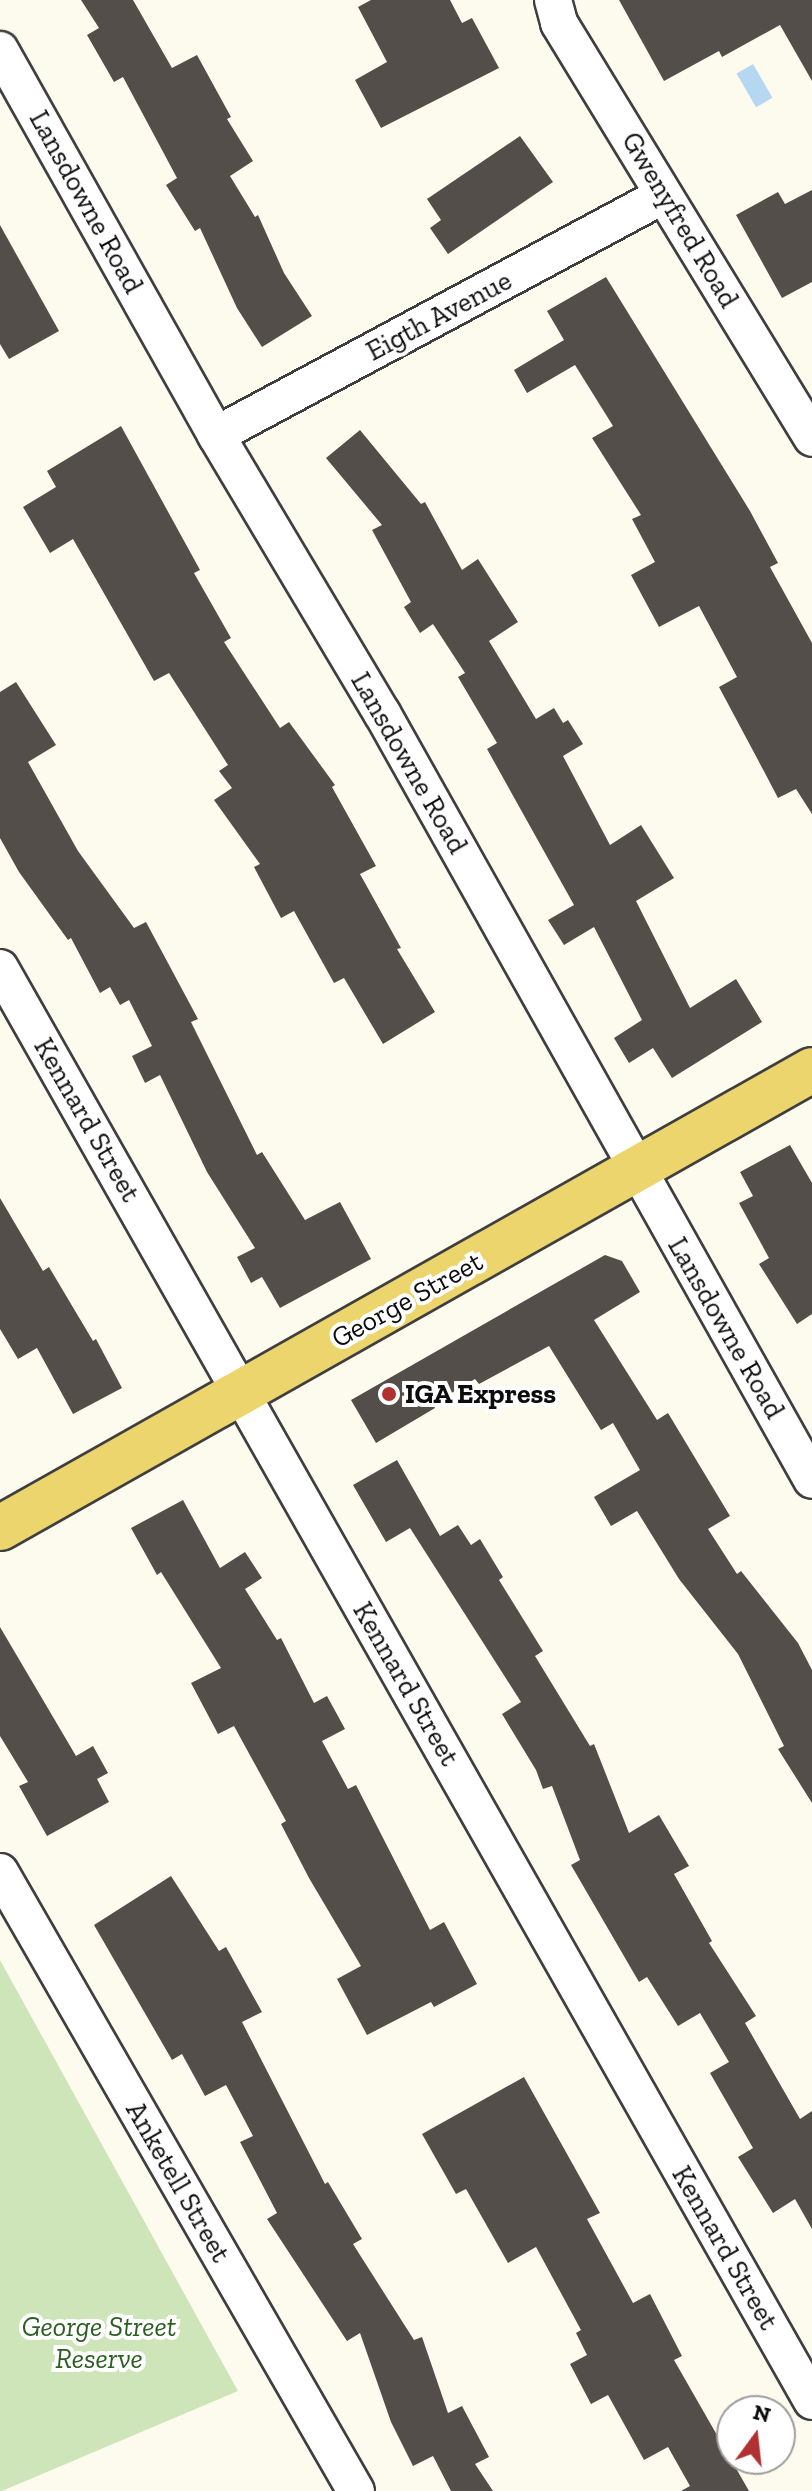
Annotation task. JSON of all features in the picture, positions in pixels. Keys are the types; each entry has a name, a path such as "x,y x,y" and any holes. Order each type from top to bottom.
{"main road":[{"name":"George Street","path":"0,1528 812,1070"}],"street":[{"name":"Gwenyfred Road","path":"553,0 559,23 651,171 662,196 803,402 812,438"},
{"name":"Lansdowne Road","path":"0,50 216,435 382,713 812,1480"},
{"name":"Eigth Avenue","path":"216,435 662,196"},
{"name":"Kennard Street","path":"0,968 812,2401"},
{"name":"Anketell Street","path":"0,1872 356,2491"}],"green space":[{"name":"George Street Reserve","path":"0,1960 238,2391 2,2491 0,2491"}],"water":[{"path":"753,64 772,98 756,107 737,74"}],"building":[{"path":"81,0 133,0 172,68 197,55 231,117 227,119 253,161 230,176 255,217 258,215 284,273 312,316 262,347 237,308 200,228 195,231 166,185 177,178 123,77 114,82 87,35 99,28"},
{"path":"371,0 450,0 462,23 472,18 499,68 381,128 355,80 387,62 358,7"},
{"path":"619,0 812,0 812,81 780,25 722,57 719,51 664,81"},
{"path":"520,136 553,182 448,254 430,228 441,220 427,199"},
{"path":"812,190 812,282 782,298 736,215 778,192 785,204"},
{"path":"0,225 59,331 9,359 0,344"},
{"path":"606,277 750,511 778,563 770,567 812,643 812,814 796,789 778,798 719,687 737,677 699,606 659,627 631,575 655,562 632,519 641,515 592,438 613,426 575,365 527,393 514,370 564,340 547,311"},
{"path":"121,426 200,570 194,573 231,638 224,642 280,728 289,722 335,785 332,787 376,866 360,874 401,948 397,949 435,1012 383,1044 344,978 334,983 294,911 281,918 254,867 260,864 214,800 232,788 219,771 228,765 169,673 154,681 73,539 50,553 23,507 56,487 47,471"},
{"path":"360,430 421,504 425,502 462,570 478,559 518,622 489,641 536,719 554,708 563,723 568,720 583,744 563,756 610,845 641,825 674,878 636,901 690,1008 736,979 762,1022 672,1078 653,1048 629,1063 614,1038 642,1020 594,927 564,945 548,920 574,905 487,749 497,743 458,677 465,673 433,624 420,633 404,607 411,602 372,530 382,525 326,458"},
{"path":"16,682 56,745 28,762 78,851 134,928 146,922 198,1019 191,1022 257,1155 262,1152 305,1220 340,1202 371,1259 280,1308 262,1277 251,1283 237,1257 255,1248 207,1172 160,1075 145,1083 132,1056 152,1046 129,1000 120,1005 110,987 100,993 71,938 68,940 19,872 0,838 0,692"},
{"path":"790,1145 812,1183 812,1314 797,1324 759,1264 769,1258 739,1203 753,1196 740,1172"},
{"path":"0,1198 43,1271 49,1267 93,1341 96,1339 122,1388 73,1414 37,1348 18,1359 0,1329"},
{"path":"605,1255 622,1261 640,1292 594,1320 657,1420 668,1413 730,1516 708,1529 737,1574 741,1571 798,1643 812,1670 812,1803 778,1749 784,1746 738,1654 679,1579 637,1511 611,1526 594,1497 640,1470 613,1423 601,1430 549,1346 479,1384 475,1379 433,1404 435,1408 376,1443 351,1400"},
{"path":"397,1460 440,1536 458,1525 471,1545 480,1539 503,1577 499,1580 543,1651 535,1656 590,1746 594,1744 629,1833 659,1815 689,1866 674,1874 712,1941 709,1943 756,2016 745,2023 800,2119 812,2111 812,2229 795,2199 773,2213 738,2157 753,2148 710,2073 729,2062 700,2013 678,2026 647,1977 639,1982 571,1865 580,1860 552,1786 543,1789 536,1770 502,1714 521,1702 410,1528 386,1542 353,1485"},
{"path":"183,1500 220,1568 245,1552 262,1578 245,1589 277,1640 281,1638 314,1703 327,1696 345,1729 322,1741 348,1789 356,1785 430,1930 444,1922 477,1984 434,2007 431,2002 367,2035 337,1979 361,1966 309,1878 281,1824 286,1821 234,1726 218,1734 191,1683 221,1668 161,1572 157,1575 131,1528"},
{"path":"0,1627 76,1756 93,1746 108,1773 97,1779 109,1802 47,1836 19,1786 28,1782 0,1736"},
{"path":"171,1876 219,1951 226,1947 262,2012 242,2022 325,2184 328,2182 362,2239 353,2244 414,2340 422,2337 448,2413 462,2406 489,2457 475,2464 493,2491 451,2491 433,2456 413,2466 391,2422 360,2333 347,2341 267,2219 277,2213 240,2142 253,2136 226,2085 205,2096 182,2054 172,2060 94,1925"},
{"path":"524,2077 600,2213 587,2219 633,2303 650,2294 682,2356 674,2360 716,2433 716,2475 740,2475 749,2491 681,2491 690,2486 668,2447 644,2460 608,2395 591,2404 570,2364 587,2355 576,2333 581,2330 536,2247 508,2263 466,2189 456,2194 422,2134"}],"place":[{"name":"IGA Express","path":"389,1394"}]}
